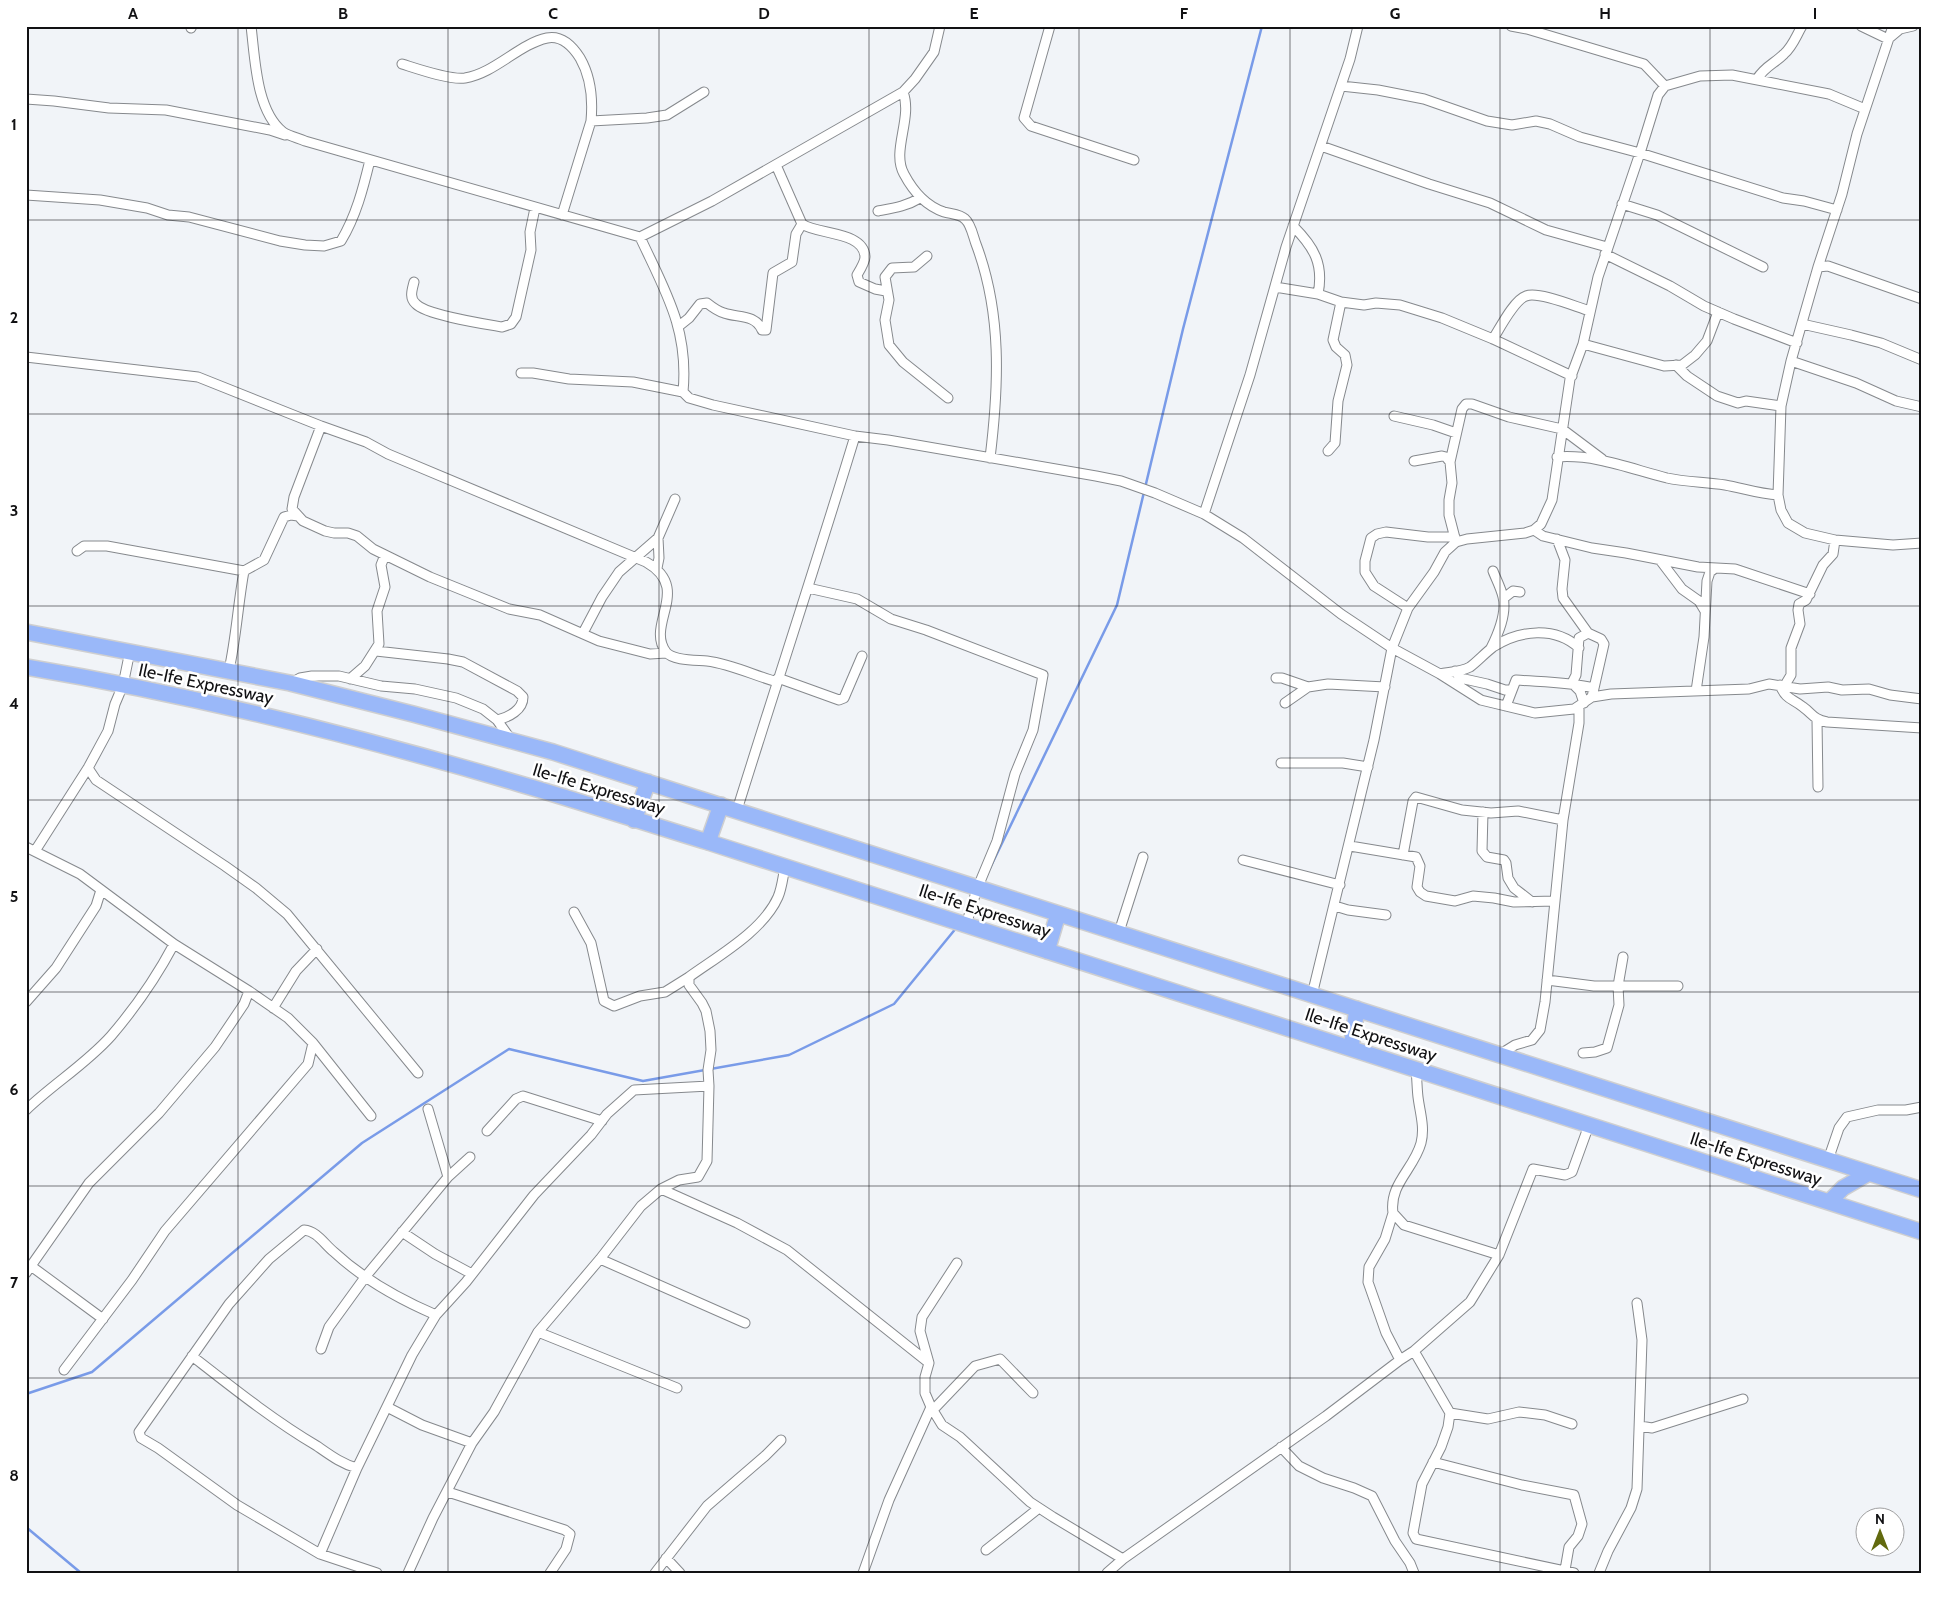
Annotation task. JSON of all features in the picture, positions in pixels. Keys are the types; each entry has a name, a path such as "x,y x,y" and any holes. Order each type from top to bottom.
{"highway":[{"name":"Ile-Ife Expressway","path":"26,632 290,683 553,752 1922,1190"},
{"name":"Ile-Ife Expressway","path":"26,667 123,685 279,719 368,741 520,784 708,842 1922,1232"},
{"path":"634,820 648,782"},
{"path":"708,842 720,805"},
{"path":"1047,951 1058,914"},
{"path":"1351,1048 1357,1010"},
{"path":"1829,1202 1843,1188 1869,1173"}],"street":[{"path":"251,26 260,91 272,118 284,132 305,142"},
{"path":"26,99 109,108 166,110 270,130 305,142 640,237 712,201 902,92 915,79 934,52 940,26"},
{"path":"1050,26 1024,118 1031,126 1134,160"},
{"path":"1204,514 1250,375 1294,226 1350,59 1358,26"},
{"path":"1511,26 1549,31 1644,64 1665,86"},
{"path":"1757,80 1770,64 1784,55 1796,39 1802,26"},
{"path":"1861,26 1888,39"},
{"path":"1893,26 1865,110 1791,361 1781,406 1778,495 1781,510 1788,523 1805,533 1835,540 1893,545 1922,542"},
{"path":"1888,39 1900,29 1913,26"},
{"path":"402,64 434,74 463,78 477,75 500,64 535,42 548,37 560,39 570,44 587,71 593,105 591,121 562,215"},
{"path":"1408,608 1374,586 1365,572 1365,561 1371,538 1377,534 1386,532 1455,540 1526,533 1534,530 1541,524 1552,500 1572,376 1584,344 1598,277 1658,95 1665,86 1700,76 1732,75 1829,94 1865,110"},
{"path":"1341,86 1378,90 1424,99 1487,121 1512,125 1536,121 1550,124 1580,137 1640,153 1783,198 1804,201 1837,210"},
{"path":"591,121 667,115 704,92"},
{"path":"902,92 906,102 900,159 903,173 920,198 931,208 960,215 967,220 981,257 994,309 997,351 996,406 990,458"},
{"path":"1321,146 1490,203 1546,230 1606,250 1718,312 1797,343"},
{"path":"26,195 100,200 147,208 168,215 189,217 280,241 324,246 341,241 350,225 359,203 370,160"},
{"path":"776,165 802,224 858,242 863,249 865,258 857,275 860,282 886,292"},
{"path":"878,211 897,208 920,198"},
{"path":"1622,204 1657,215 1763,267"},
{"path":"414,282 411,295 413,300 415,304 427,311 502,327 511,324 516,317 523,289 531,250 530,232 535,208"},
{"path":"679,326 689,318 700,304 707,303 716,310 726,314 752,319 756,321 762,330 767,330 773,273 792,262 796,234 802,224"},
{"path":"1294,226 1308,242 1320,267 1318,294"},
{"path":"640,237 668,296 679,326 684,360 683,392"},
{"path":"927,256 914,267 892,268 885,278 886,292 889,300 885,320 889,345 903,362 948,398"},
{"path":"1818,267 1828,266 1921,298"},
{"path":"1275,287 1318,294 1341,302 1364,305 1376,303 1400,304 1442,318 1493,339 1572,376"},
{"path":"1493,339 1514,306 1525,296 1535,294 1590,312"},
{"path":"1328,451 1334,443 1338,400 1347,365 1345,355 1336,347 1333,340 1341,302"},
{"path":"1584,344 1664,366 1682,365 1695,355 1707,341 1718,312"},
{"path":"1802,324 1873,341 1922,360"},
{"path":"26,357 198,376 321,426 366,442 388,454 636,558 656,568 669,592 661,640 666,652 673,657 723,663 839,700 844,698 862,656"},
{"path":"1791,361 1856,383 1896,401 1922,407"},
{"path":"1676,365 1687,376 1717,396 1738,403 1746,401 1781,406"},
{"path":"522,373 534,373 569,379 633,382 683,392 689,398 713,405 854,436 1121,481 1204,514 1243,538 1341,614 1392,648 1440,674 1481,700 1521,711 1535,713 1574,709 1592,697 1611,694 1749,689 1768,684 1800,689 1828,687 1842,690 1869,689 1922,699"},
{"path":"1455,540 1449,515 1452,483 1450,462 1462,409 1466,404 1472,404 1509,417 1562,429 1602,460"},
{"path":"1394,416 1433,425 1456,433"},
{"path":"321,426 294,497 292,509 298,516 325,531 334,534 348,533 357,536 373,549 430,577 509,609 540,615 583,632 598,641 650,654 666,652"},
{"path":"737,810 854,436"},
{"path":"1414,461 1442,456 1446,457 1450,462"},
{"path":"1558,457 1570,456 1602,460 1670,479 1726,485 1778,495"},
{"path":"583,632 602,597 620,572 658,538 675,499"},
{"path":"76,551 84,546 107,546 244,571 264,560 284,517 298,516"},
{"path":"1534,530 1543,536 1557,538 1572,544 1660,560 1714,568 1735,569 1810,594"},
{"path":"1434,537 1445,552"},
{"path":"656,568 659,558 658,538"},
{"path":"1557,538 1565,560 1563,598 1588,633 1601,639 1604,644 1592,697"},
{"path":"1312,995 1350,846 1392,648 1408,608 1455,540"},
{"path":"1782,685 1791,675 1791,648 1800,624 1798,610 1800,604 1810,594 1824,565 1833,554 1835,540"},
{"path":"350,679 365,666 379,644 380,634 377,611 385,587 381,565 385,555"},
{"path":"1660,560 1682,589 1699,601 1706,613"},
{"path":"1696,691 1701,663 1708,581 1710,572 1714,568"},
{"path":"229,670 234,648 235,628 244,571"},
{"path":"1491,648 1498,634 1503,616 1504,598 1493,571"},
{"path":"808,588 857,599 891,619 926,630 1043,675 1032,730 1013,782 997,841 966,925"},
{"path":"1504,598 1513,591 1520,592"},
{"path":"1440,674 1468,668 1491,648 1502,642 1531,633 1554,634 1569,639 1579,648"},
{"path":"1572,683 1576,675 1579,638 1588,633"},
{"path":"130,651 123,685 115,704 108,731 88,768 29,850 80,874 174,944 288,1018 314,1043 371,1116"},
{"path":"376,651 463,662 517,691 523,697 520,708 506,718 497,720"},
{"path":"365,666 367,682"},
{"path":"1455,671 1460,678 1505,690 1512,690"},
{"path":"290,683 300,678 312,676 339,676 381,686 415,689 456,698 483,709 497,720 512,741"},
{"path":"1276,678 1282,678 1308,687"},
{"path":"1506,706 1516,680 1552,684 1572,683 1594,688"},
{"path":"1499,1055 1515,1045 1532,1040 1540,1030 1548,980 1563,820 1582,705 1580,692 1572,683"},
{"path":"1285,703 1308,687 1328,684 1385,687"},
{"path":"1782,685 1788,699 1802,706 1816,720 1922,728"},
{"path":"1816,720 1818,787"},
{"path":"1282,764 1344,764 1368,767"},
{"path":"88,768 96,780 256,888 287,914 418,1073"},
{"path":"1403,855 1413,801 1416,798 1462,810 1483,812 1518,811 1563,820"},
{"path":"1483,812 1482,851 1487,857 1504,860 1508,878 1514,888 1532,902"},
{"path":"1350,846 1416,857 1420,866 1417,887 1426,896 1455,901 1473,896 1514,902 1555,901"},
{"path":"1119,932 1143,857"},
{"path":"1243,860 1340,885"},
{"path":"574,912 591,943 604,1001 614,1006 640,996 660,994 674,988 731,948 764,918 778,897 785,867"},
{"path":"26,1002 56,968 96,906 101,890"},
{"path":"1334,906 1348,910 1386,915"},
{"path":"26,1110 79,1066 110,1036 165,962 174,944"},
{"path":"273,1008 296,971 317,949"},
{"path":"1584,1054 1607,1048 1619,1004 1618,986 1623,957"},
{"path":"408,1573 433,1518 472,1443 494,1412 538,1332 642,1206 661,1189 679,1180 698,1177 706,1161 708,1070 711,1050 710,1031 706,1011 702,1002 689,985 689,977"},
{"path":"1548,980 1594,986 1678,986"},
{"path":"103,1319 29,1270 88,1183 160,1113 215,1047 244,1004 249,991"},
{"path":"64,1370 132,1280 165,1231 308,1064 314,1043"},
{"path":"1400,1360 1386,1333 1368,1282 1369,1267 1385,1239 1393,1212 1393,1194 1400,1178 1420,1145 1423,1129 1416,1070"},
{"path":"320,1554 357,1468 412,1355 436,1315 472,1274 534,1194 591,1135 602,1120 634,1090 709,1086"},
{"path":"487,1131 516,1099 523,1096 602,1120"},
{"path":"1828,1160 1839,1128 1847,1117 1878,1110 1906,1110 1922,1107"},
{"path":"428,1109 448,1177"},
{"path":"1107,1573 1123,1559 1414,1351 1470,1302 1499,1255 1533,1169 1564,1175 1572,1172 1588,1125"},
{"path":"320,1349 329,1327 366,1276 448,1177 470,1157"},
{"path":"661,1189 737,1223 787,1250 929,1363"},
{"path":"1393,1212 1404,1225 1499,1255"},
{"path":"377,1573 320,1554 237,1505 158,1448 140,1438 139,1432 229,1304 269,1258 304,1230 311,1231 334,1253 400,1298 436,1315"},
{"path":"402,1232 435,1254 472,1274"},
{"path":"600,1259 745,1323"},
{"path":"957,1264 922,1317 920,1331 929,1363 925,1377 925,1393 932,1408 942,1424 960,1437 1039,1508 1123,1559"},
{"path":"1599,1573 1608,1551 1631,1508 1637,1489 1642,1340 1637,1303"},
{"path":"538,1332 677,1388"},
{"path":"1414,1351 1450,1413 1448,1427 1422,1484 1413,1533 1416,1539 1570,1572 1569,1547 1578,1536 1582,1524 1574,1495 1522,1485 1433,1462"},
{"path":"192,1356 267,1414 346,1465 357,1468"},
{"path":"863,1573 889,1500 932,1408 975,1366 1000,1359 1033,1393"},
{"path":"1640,1426 1652,1428 1743,1399"},
{"path":"387,1407 422,1425 472,1443"},
{"path":"1450,1413 1488,1419 1518,1412 1545,1415 1572,1424"},
{"path":"655,1573 706,1506 781,1440"},
{"path":"1282,1447 1299,1466 1322,1478 1372,1496 1414,1573"},
{"path":"448,1492 565,1530 570,1534 566,1549 550,1573"},
{"path":"986,1550 1039,1508"},
{"path":"666,1558 680,1573"}],"waterway":[{"path":"990,868 1117,605 1183,329 1262,26"},
{"path":"26,1394 92,1372 362,1143 509,1049 643,1081 789,1055 894,1004 957,927"},
{"path":"26,1527 81,1573"}]}
